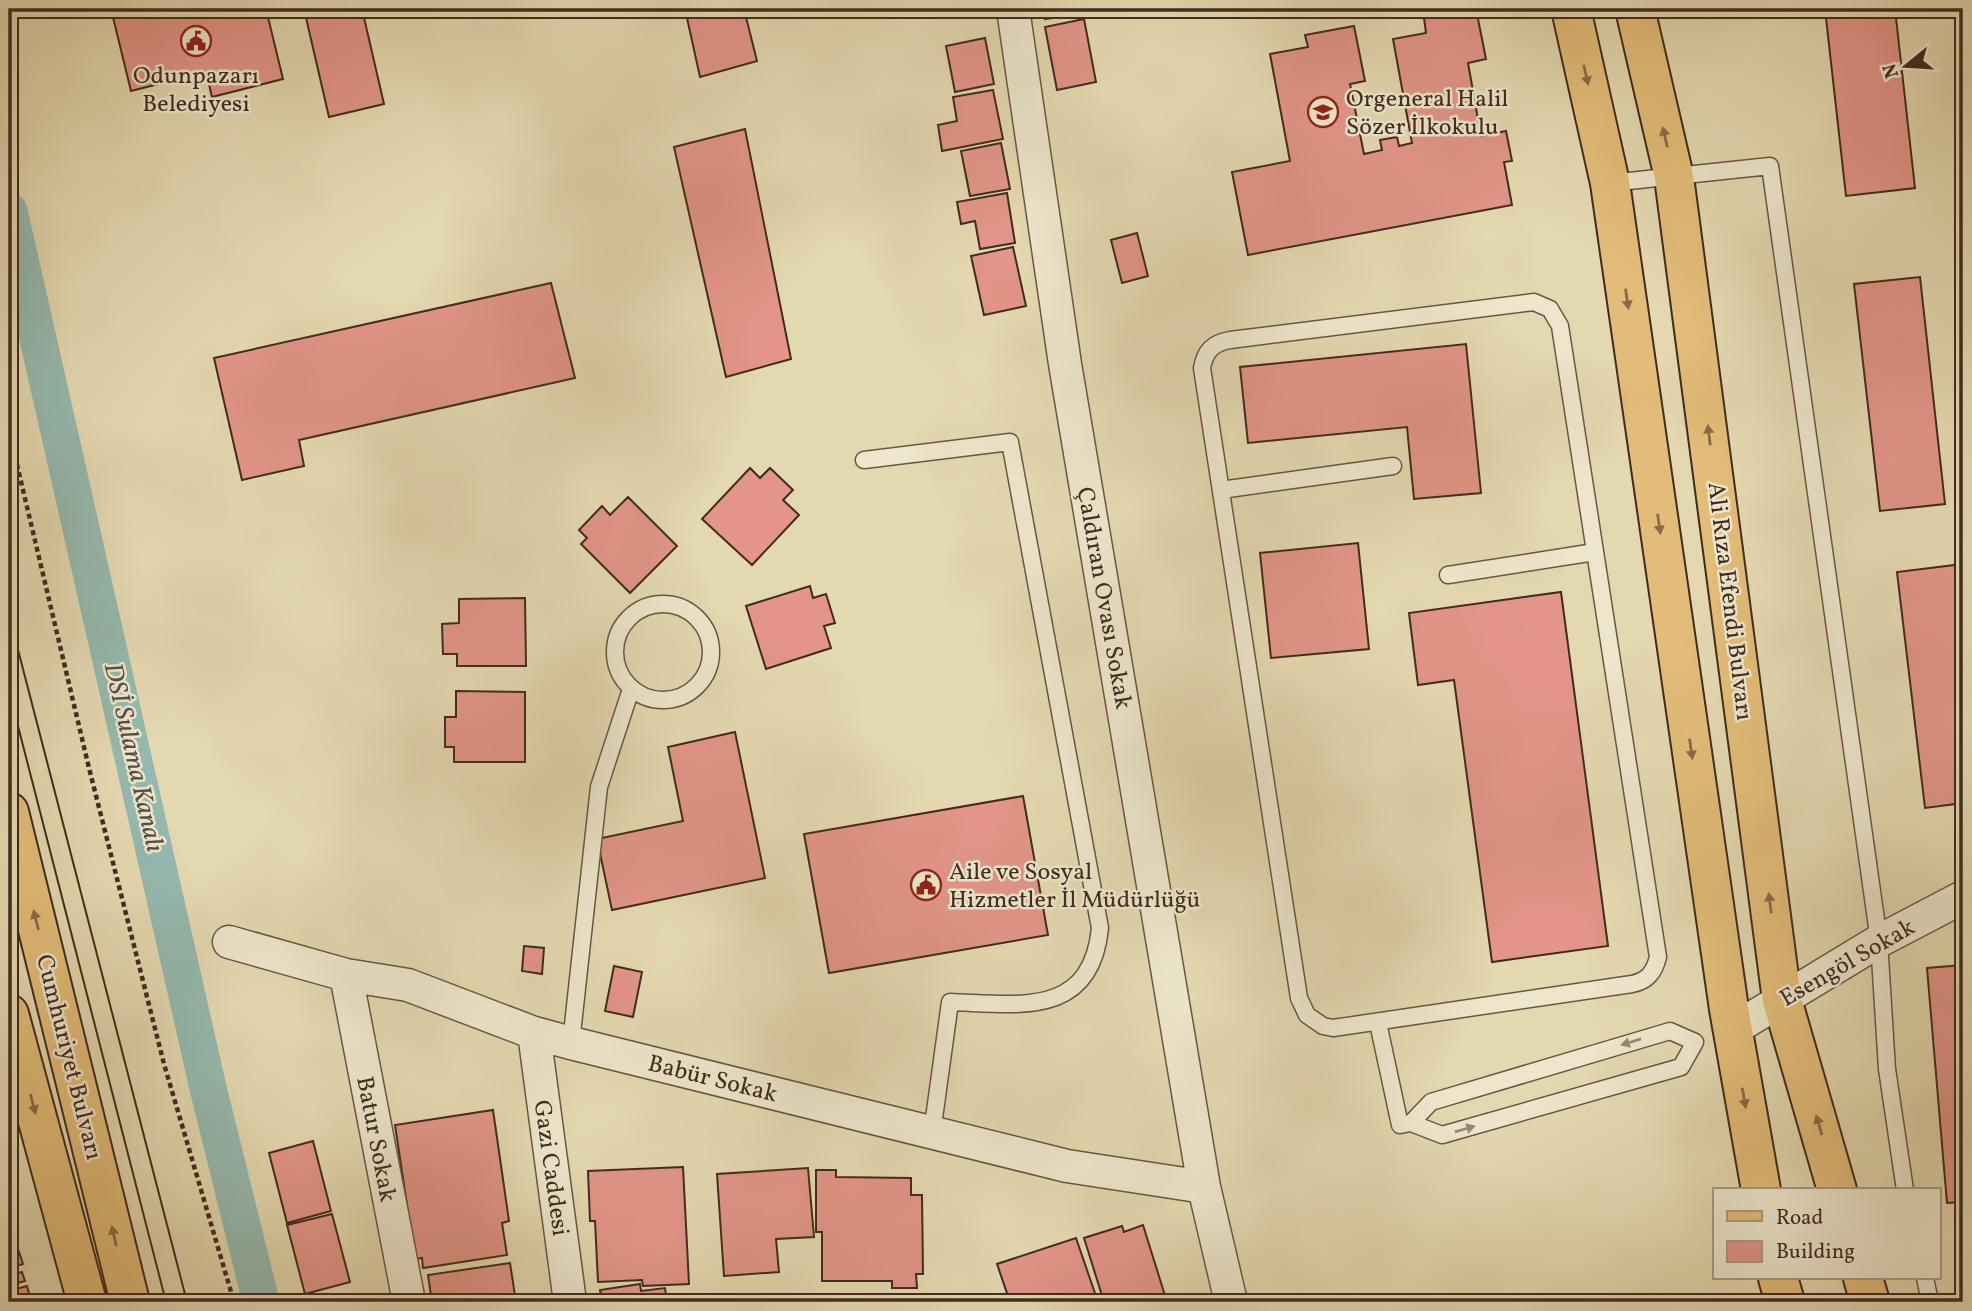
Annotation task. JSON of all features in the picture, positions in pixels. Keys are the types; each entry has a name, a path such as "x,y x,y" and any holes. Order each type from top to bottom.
{"main road":[{"path":"1571,9 1610,183 1732,1030 1761,1188"},
{"name":"Ali Rıza Efendi Bulvarı","path":"1635,9 1674,177 1782,1000 1837,1188"},
{"name":"Cumhuriyet Bulvarı","path":"9,812 130,1302"},
{"name":"Cumhuriyet Bulvarı","path":"9,1014 86,1302"},
{"path":"1779,1280 1785,1302"},
{"path":"1864,1280 1870,1302"}],"street":[{"name":"Çaldıran Ovası Sokak","path":"1013,9 1061,338 1204,1187 1231,1302"},
{"name":"Esengöl Sokak","path":"1732,1030 1879,941 1963,897"},
{"name":"Babür Sokak","path":"229,942 346,975 408,985 534,1033 572,1043 1067,1167 1204,1187"},
{"name":"Batur Sokak","path":"346,975 409,1302"},
{"name":"Gazi Caddesi","path":"534,1033 570,1302"}],"lane":[{"path":"1610,183 1770,166 1879,941 1886,1069 1905,1188"},
{"path":"1534,302 1550,309 1560,326 1595,552 1658,957 1656,967 1642,982 1632,984 1378,1023 1333,1028 1323,1026 1307,1015 1299,998 1202,368 1204,357 1210,348 1219,342 1534,302"},
{"path":"864,460 1010,442 1100,928 1098,945 1086,974 1063,994 1035,1004 950,1002 932,1133"},
{"path":"1221,490 1393,466"},
{"path":"1448,575 1595,552"},
{"path":"667,604 682,608 695,616 705,628 711,657 699,685 673,700 659,701 644,697 631,689 621,677 615,663 615,648 626,620 652,605 667,604"},
{"path":"572,1043 599,787 631,689"},
{"path":"1378,1023 1406,1124"},
{"path":"1670,1031 1695,1042 1681,1067 1442,1135 1406,1124 1431,1101 1670,1031"},
{"path":"1925,1280 1930,1302"}],"path":[{"path":"9,431 160,1050 234,1302"}],"building":[{"name":"Odunpazarı Belediyesi","path":"111,9 266,9 283,79 212,97 206,72 131,91"},
{"name":"Odunpazarı Belediyesi","path":"304,9 362,9 384,104 329,117"},
{"path":"685,9 744,9 757,61 700,77"},
{"path":"1043,9 1097,9 1097,11 1045,19"},
{"path":"1476,9 1486,59 1468,63 1481,136 1506,131 1512,161 1504,162 1512,205 1248,255 1232,172 1290,161 1270,54 1308,47 1305,35 1354,26 1365,81 1350,84 1364,154 1382,150 1380,140 1397,137 1399,146 1412,143 1393,39 1426,33 1424,18"},
{"path":"1825,9 1895,9 1915,188 1846,196"},
{"path":"1084,19 1096,82 1057,90 1045,27"},
{"path":"985,38 994,84 955,92 946,46"},
{"path":"993,90 1003,139 942,151 938,125 957,121 953,97"},
{"path":"745,129 791,359 726,377 674,147"},
{"path":"1001,143 1010,189 970,196 961,151"},
{"path":"1007,193 1015,243 980,249 975,221 961,224 957,202"},
{"path":"1137,233 1148,276 1122,283 1111,240"},
{"path":"1013,247 1026,306 984,315 971,256"},
{"path":"1920,277 1945,504 1880,511 1854,284"},
{"path":"551,283 575,378 299,440 304,466 242,480 214,358"},
{"path":"1466,344 1481,493 1414,499 1407,427 1248,443 1240,367"},
{"path":"750,468 760,478 770,468 793,490 783,500 799,515 752,565 702,519"},
{"path":"628,497 677,546 630,593 581,544 587,538 579,530 602,506 610,515"},
{"path":"1358,543 1369,649 1271,658 1260,553"},
{"path":"1963,564 1963,803 1925,808 1897,572"},
{"path":"810,586 813,598 826,594 835,623 824,626 831,648 766,669 746,606"},
{"path":"1561,592 1608,946 1492,962 1454,680 1418,685 1409,613"},
{"path":"525,598 526,666 457,666 457,654 443,654 442,624 459,623 459,599"},
{"path":"456,691 525,692 525,762 454,762 454,747 445,747 445,717 456,717"},
{"path":"735,732 765,878 612,910 597,839 683,821 668,747"},
{"name":"Aile ve Sosyal Hizmetler İl Müdürlüğü","path":"1023,796 1048,935 829,973 804,834"},
{"path":"524,946 544,948 542,974 522,971"},
{"path":"1963,965 1963,1202 1947,1203 1927,968"},
{"path":"614,966 642,972 633,1017 605,1011"},
{"path":"493,1110 509,1221 502,1223 507,1255 423,1268 422,1258 415,1259 395,1125"},
{"path":"313,1141 331,1211 287,1223 269,1153"},
{"path":"683,1167 689,1284 643,1286 642,1280 598,1282 595,1221 590,1221 588,1171"},
{"path":"808,1168 814,1237 776,1239 779,1272 724,1276 717,1174"},
{"path":"816,1170 836,1170 836,1177 911,1178 911,1195 922,1195 923,1274 916,1274 917,1288 892,1288 892,1281 822,1281 822,1232 816,1232"},
{"path":"332,1214 350,1282 305,1294 287,1225"},
{"path":"9,1221 23,1264 9,1268"},
{"path":"1143,1225 1167,1302 1104,1302 1084,1238 1122,1226 1124,1232"},
{"path":"1076,1238 1098,1302 1010,1302 997,1264"},
{"path":"510,1263 516,1302 432,1302 428,1275"},
{"path":"22,1272 25,1281 9,1285 9,1275"},
{"path":"640,1284 641,1291 665,1288 667,1302 602,1302 600,1290"},
{"path":"27,1286 30,1297 9,1302 9,1291"}],"waterway":[{"name":"DSİ Sulama Kanalı","path":"9,211 208,1088 261,1302"}],"tram line":[{"path":"9,615 187,1302"},
{"path":"9,691 166,1302"}],"place":[{"name":"Odunpazarı Belediyesi","path":"196,41"},
{"name":"Orgeneral Halil Sözer İlkokulu","path":"1323,112"},
{"name":"Aile ve Sosyal Hizmetler İl Müdürlüğü","path":"926,885"}]}
